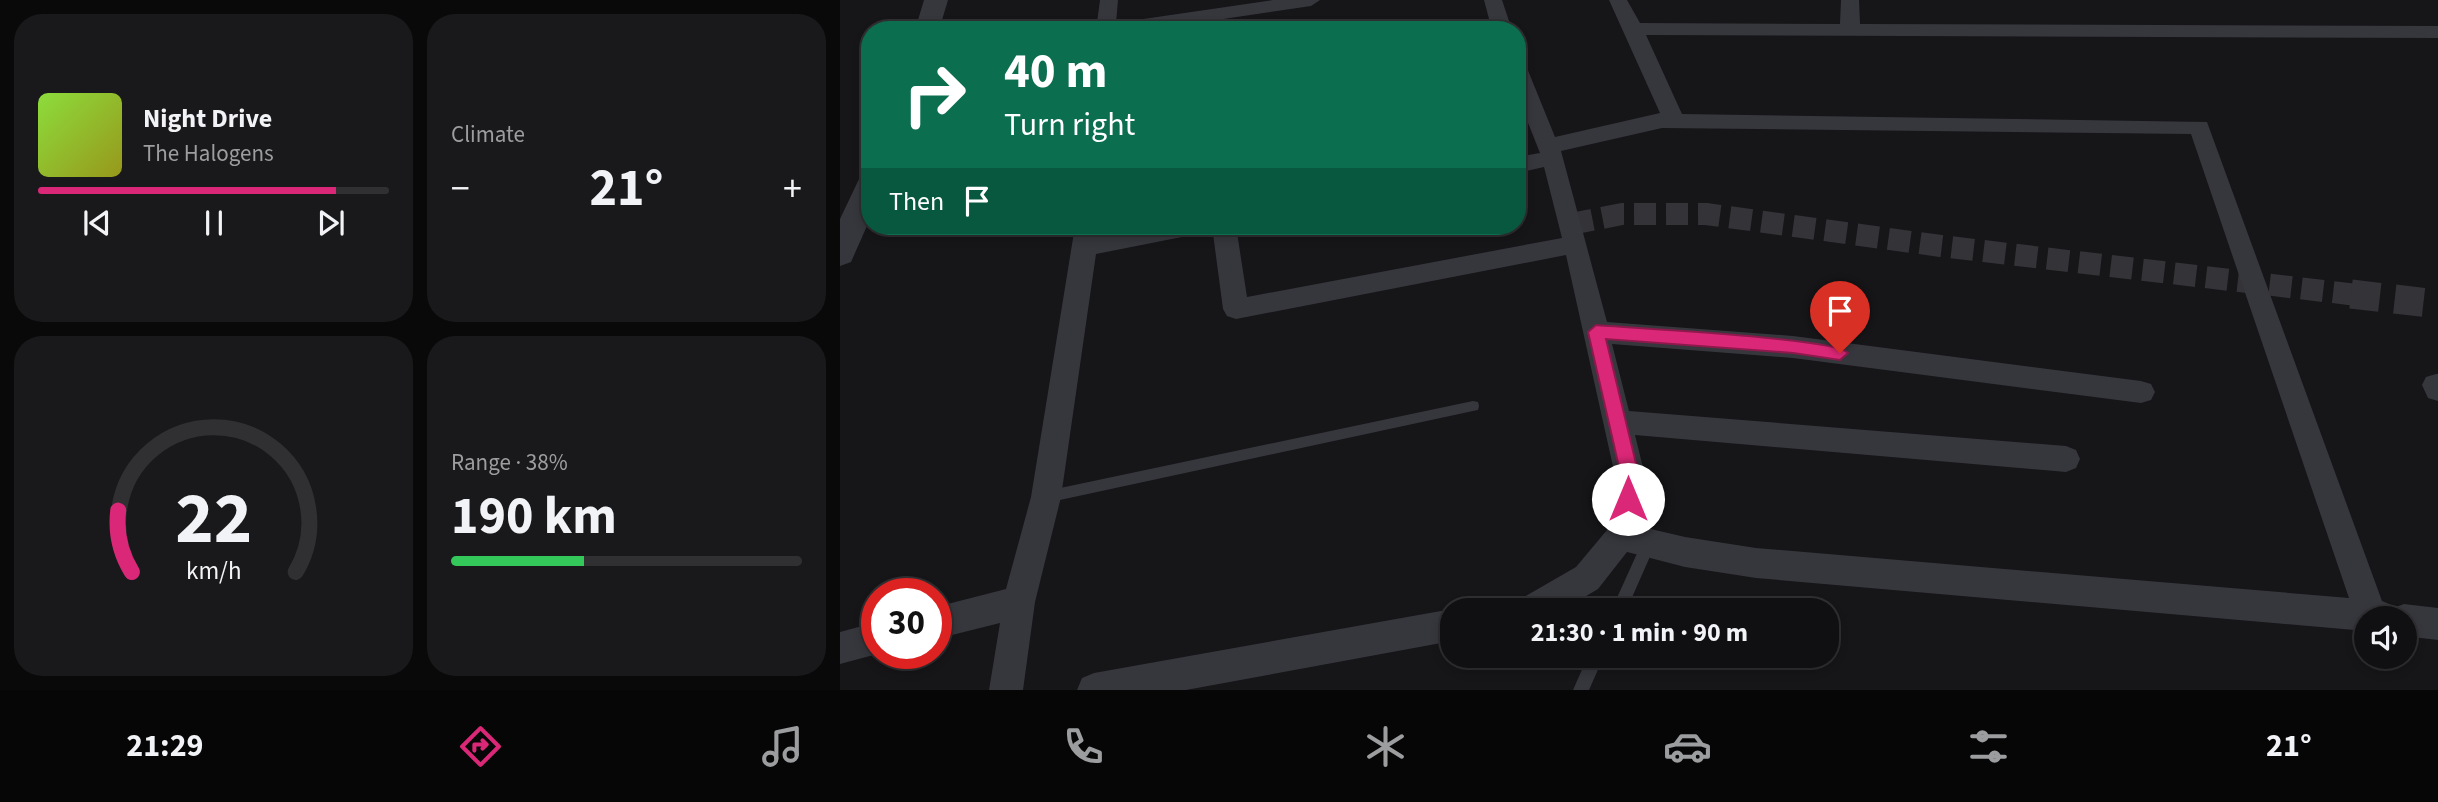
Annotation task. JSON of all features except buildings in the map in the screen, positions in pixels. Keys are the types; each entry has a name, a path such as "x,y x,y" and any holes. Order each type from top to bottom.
{"street":[{"path":"930,21 936,0"},
{"path":"1108,21 1109,0"},
{"path":"1224,21 1311,0"},
{"path":"1493,0 1498,21"},
{"path":"1526,161 1669,118 1670,108 1618,0"},
{"path":"1850,0 1850,31"},
{"path":"1634,29 2438,32"},
{"path":"1526,91 1550,152 1576,244 1631,480 1635,540"},
{"path":"1662,121 2199,127 2374,606"},
{"path":"840,254 861,219"},
{"path":"1006,690 1018,602 1046,497 1086,237 1105,235"},
{"path":"1225,235 1236,309 1576,244"},
{"path":"1596,332 1793,346 2141,392"},
{"path":"1618,422 2066,459"},
{"path":"1635,540 1685,552 1756,563 2354,615"},
{"path":"1552,598 1587,578 1635,540"},
{"path":"952,619 1018,602"},
{"path":"2417,622 2438,624"},
{"path":"1094,690 1440,627"},
{"path":"840,648 861,642"}],"lane":[{"path":"1046,497 1473,406"},
{"path":"1621,598 1635,540"},
{"path":"1581,690 1591,668"}],"tunnel":[{"path":"1571,224 1622,214 1706,214 1941,246 2366,296"},
{"path":"2351,294 2438,304"}],"route":[{"path":"1628,499 1631,480 1596,332 1793,346 1840,353"}]}
